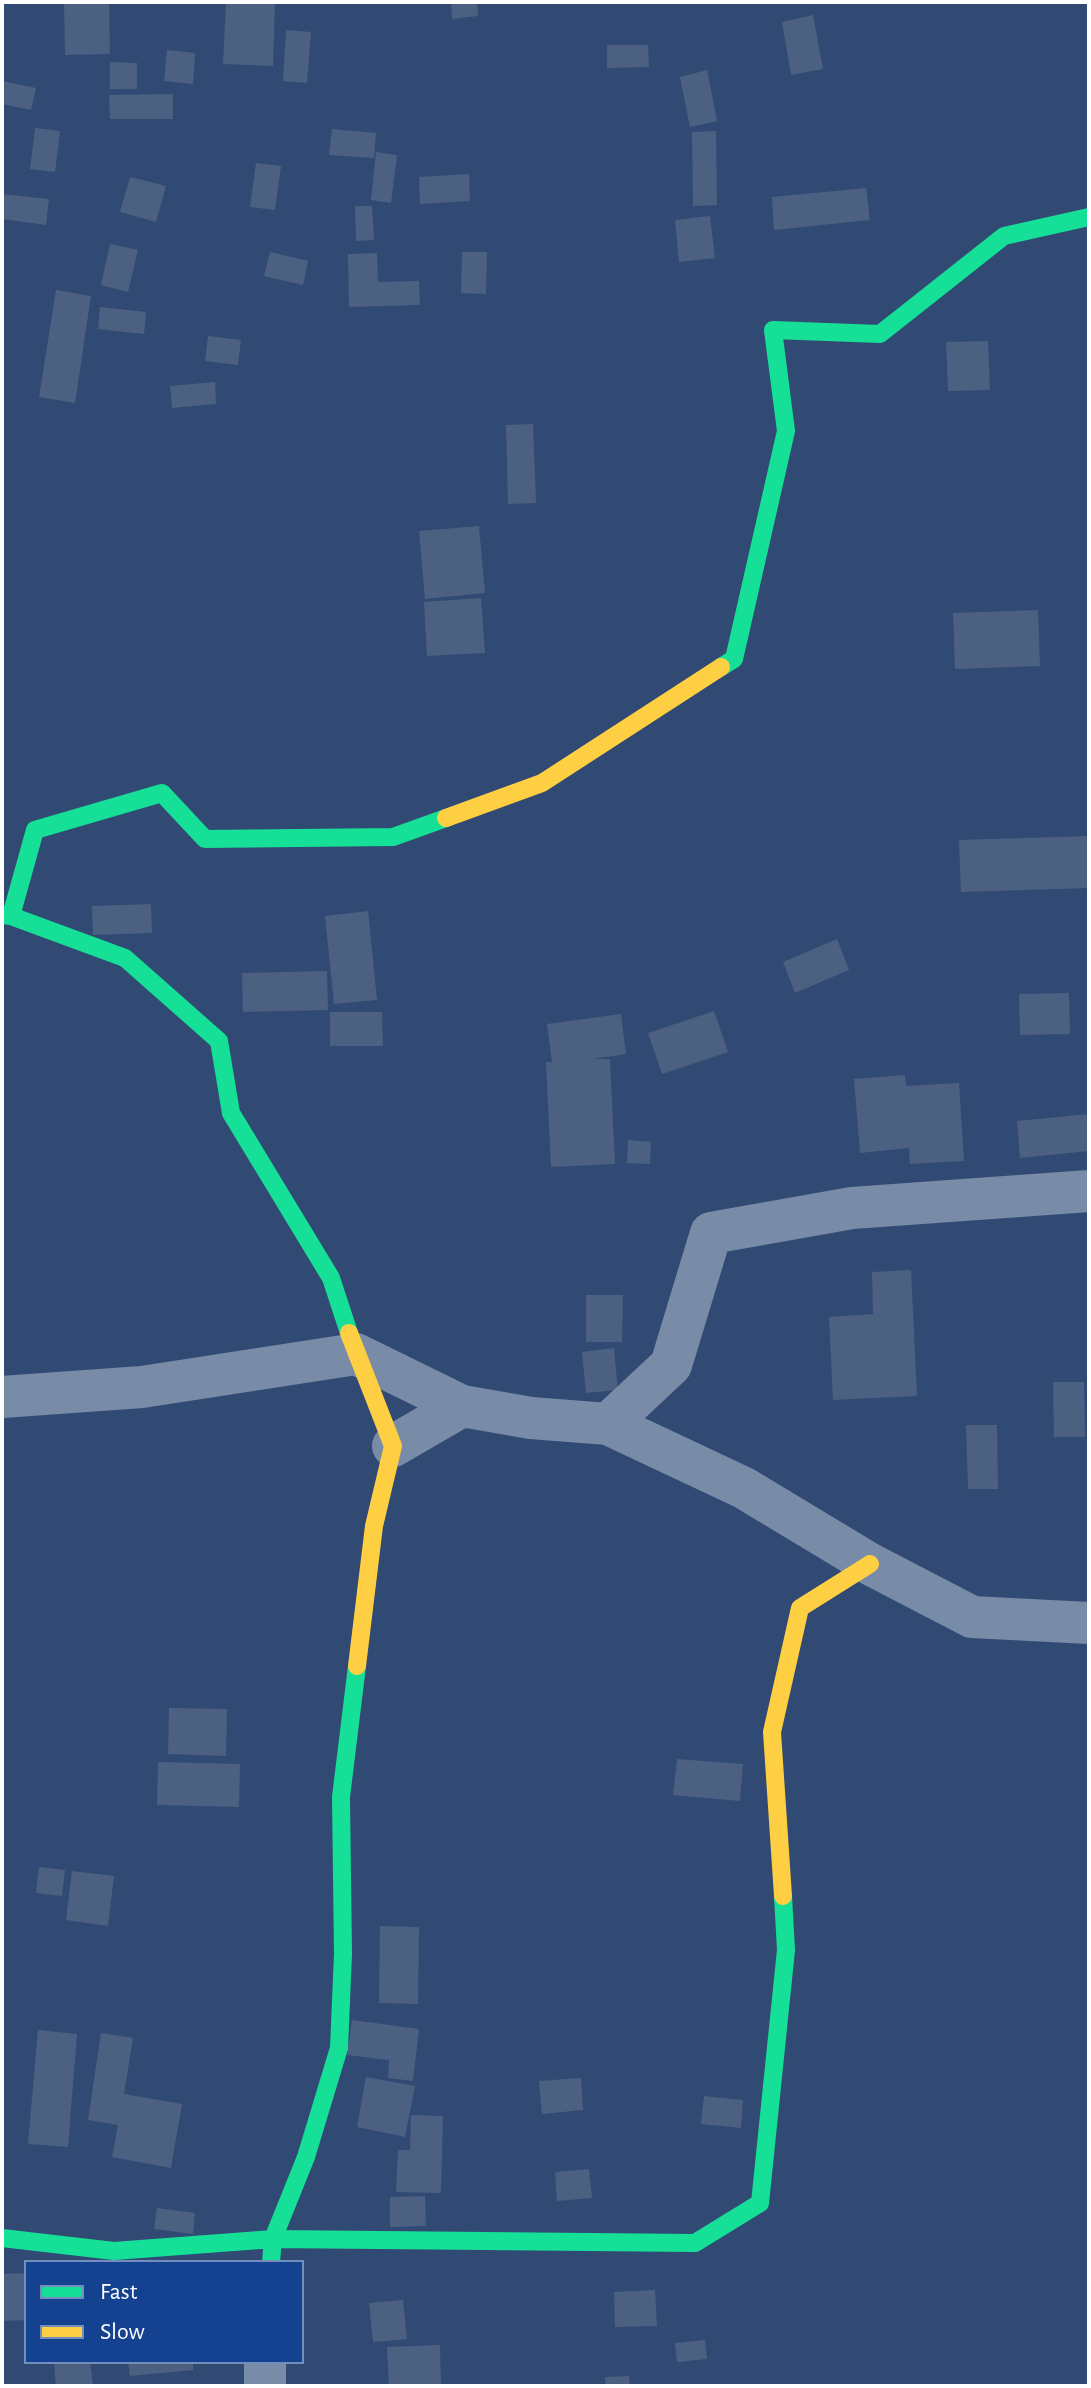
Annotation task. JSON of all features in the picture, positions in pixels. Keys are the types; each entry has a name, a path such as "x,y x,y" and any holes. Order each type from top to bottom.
{"street":[{"path":"271,2260 273,2239 306,2157 339,2048 343,1954 341,1797 374,1526 393,1446 356,1354 331,1278 231,1113 219,1041 125,958 6,915 35,830 162,793 205,839 393,837 542,783 734,659 786,431 773,330 880,334 1004,236 1089,217"},
{"path":"608,1424 671,1365 711,1233 852,1208 1089,1191"},
{"path":"2,1397 142,1387 356,1354 462,1406 531,1418 608,1424 744,1488 870,1564 972,1617 1089,1623"},
{"path":"393,1446 462,1406"},
{"path":"2,2238 114,2251 273,2239 695,2243 760,2203 786,1950 772,1732 800,1608 870,1564"},
{"path":"265,2364 265,2386"}],"building":[{"path":"64,2 109,2 110,54 65,55"},
{"path":"226,2 275,2 273,66 223,64"},
{"path":"451,2 477,2 478,16 452,19"},
{"path":"813,15 823,69 791,75 782,22"},
{"path":"286,30 311,32 307,83 283,81"},
{"path":"607,45 648,45 649,67 607,68"},
{"path":"167,50 195,53 193,84 164,81"},
{"path":"110,62 137,63 137,89 110,89"},
{"path":"707,70 717,121 690,127 680,77"},
{"path":"2,81 36,88 31,110 2,104"},
{"path":"173,94 173,119 110,119 109,95"},
{"path":"35,128 60,131 55,172 30,169"},
{"path":"332,129 376,133 374,158 329,155"},
{"path":"716,131 717,205 693,206 692,132"},
{"path":"376,152 397,155 391,203 371,200"},
{"path":"256,163 281,166 275,210 250,207"},
{"path":"469,174 470,201 420,204 419,177"},
{"path":"130,177 166,186 156,222 120,212"},
{"path":"866,188 870,220 774,230 772,197"},
{"path":"2,194 49,199 46,225 2,219"},
{"path":"355,206 372,206 374,240 356,241"},
{"path":"710,216 715,258 679,262 675,220"},
{"path":"110,244 138,250 128,292 101,285"},
{"path":"270,252 308,261 303,285 264,276"},
{"path":"462,252 487,252 486,294 461,293"},
{"path":"377,253 378,282 419,281 420,305 349,307 348,254"},
{"path":"56,290 91,296 75,403 39,397"},
{"path":"100,307 146,312 144,334 98,329"},
{"path":"208,336 241,340 238,365 205,361"},
{"path":"988,341 990,390 948,391 946,342"},
{"path":"215,382 216,404 172,408 170,386"},
{"path":"533,424 536,503 508,504 506,425"},
{"path":"479,526 485,593 425,599 419,531"},
{"path":"481,598 485,653 427,656 424,602"},
{"path":"1038,610 1040,666 955,669 953,613"},
{"path":"1089,836 1089,888 961,892 959,840"},
{"path":"151,904 152,933 93,935 92,906"},
{"path":"368,911 377,1000 334,1004 325,916"},
{"path":"837,939 849,970 795,993 783,962"},
{"path":"327,971 328,1010 243,1012 242,973"},
{"path":"1069,993 1070,1034 1020,1035 1019,994"},
{"path":"714,1011 728,1052 662,1074 648,1033"},
{"path":"330,1012 382,1012 383,1046 330,1046"},
{"path":"621,1014 626,1054 592,1059 610,1059 615,1164 551,1167 546,1062 552,1062 547,1024"},
{"path":"905,1075 906,1086 959,1083 964,1161 910,1164 909,1148 860,1153 854,1079"},
{"path":"1089,1114 1089,1151 1020,1158 1017,1121"},
{"path":"628,1140 651,1142 650,1164 627,1163"},
{"path":"911,1270 917,1396 833,1400 829,1317 873,1314 872,1272"},
{"path":"586,1295 623,1295 622,1342 586,1342"},
{"path":"614,1348 618,1390 586,1393 582,1352"},
{"path":"1053,1382 1084,1382 1085,1437 1054,1437"},
{"path":"966,1425 997,1425 998,1489 968,1489"},
{"path":"169,1708 227,1709 226,1756 168,1754"},
{"path":"677,1759 743,1764 740,1801 673,1795"},
{"path":"158,1762 240,1764 239,1807 157,1805"},
{"path":"39,1867 65,1870 62,1896 36,1893"},
{"path":"72,1871 114,1876 108,1926 66,1920"},
{"path":"380,1926 419,1927 418,2004 379,2003"},
{"path":"352,2020 419,2029 413,2081 388,2078 389,2060 347,2055"},
{"path":"38,2030 77,2034 68,2147 28,2144"},
{"path":"101,2033 133,2038 124,2094 182,2104 171,2168 112,2157 118,2125 88,2120"},
{"path":"366,2077 415,2086 405,2137 357,2127"},
{"path":"581,2078 583,2110 542,2114 539,2081"},
{"path":"704,2096 743,2100 741,2128 701,2124"},
{"path":"411,2115 443,2116 441,2193 396,2192 398,2150 410,2150"},
{"path":"589,2169 592,2198 557,2201 555,2172"},
{"path":"425,2196 426,2226 390,2227 390,2197"},
{"path":"157,2208 195,2213 193,2234 154,2229"},
{"path":"24,2273 24,2320 2,2321 2,2274"},
{"path":"655,2290 657,2326 615,2327 614,2292"},
{"path":"403,2300 407,2339 373,2342 369,2303"},
{"path":"705,2340 707,2359 677,2362 675,2343"},
{"path":"440,2345 441,2386 389,2386 387,2347"},
{"path":"54,2364 90,2364 93,2386 56,2386"},
{"path":"128,2364 193,2364 193,2370 130,2376"},
{"path":"629,2376 630,2386 606,2386 605,2377"}],"traffic: fast":[{"path":"721,667 734,659 786,431 773,330 880,334 1004,236 1089,217"},
{"path":"11,916 35,830 162,793 205,839 393,837 446,818"},
{"path":"2,915 125,958 219,1041 231,1113 331,1278 349,1333"},
{"path":"271,2260 273,2239 306,2157 339,2048 343,1954 341,1797 357,1666"},
{"path":"2,2238 114,2251 273,2239 695,2243 760,2203 786,1950 783,1896"}],"traffic: slow":[{"path":"446,818 542,783 721,667"},
{"path":"349,1333 393,1446 374,1526 357,1666"},
{"path":"783,1896 772,1732 800,1608 870,1564"}]}
